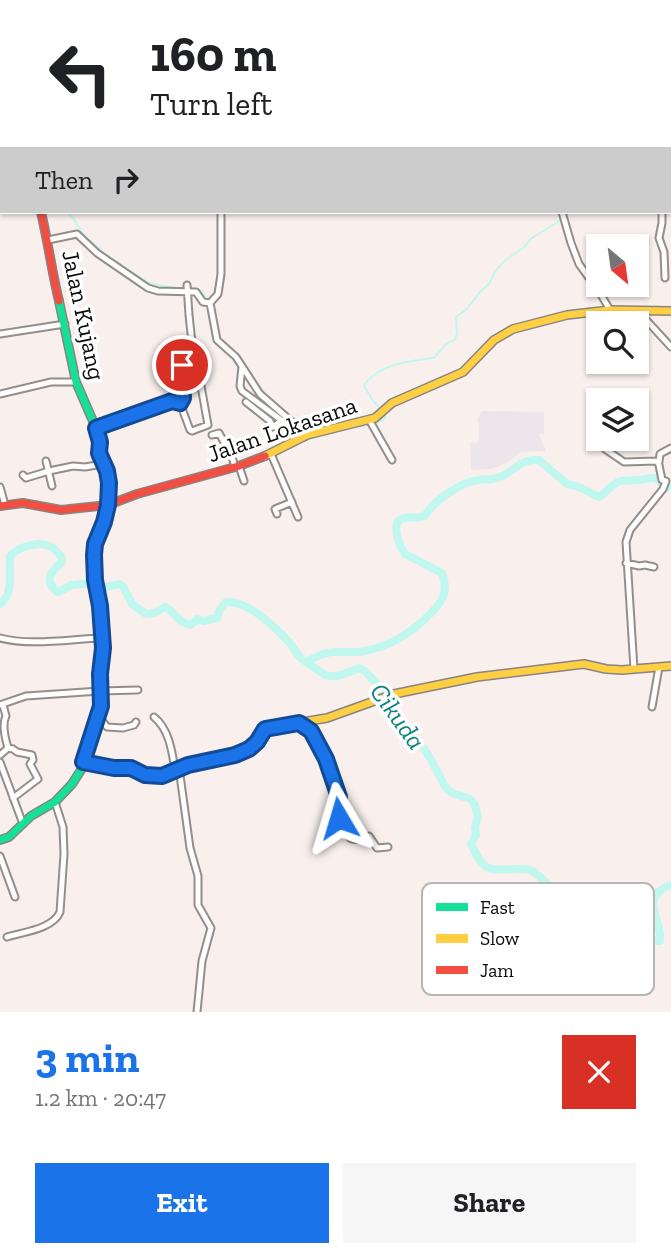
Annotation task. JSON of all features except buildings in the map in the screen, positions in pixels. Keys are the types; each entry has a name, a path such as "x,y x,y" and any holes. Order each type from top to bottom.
{"main road":[{"name":"Jalan Kujang","path":"0,840 9,837 31,816 55,802 72,784 83,762 101,706 102,638 94,555 108,505 109,483 99,453 100,442 96,428 76,382 42,214"},
{"name":"Jalan Lokasana","path":"2,505 23,503 61,510 108,505 137,494 237,467 304,437 372,423 383,411 404,397 464,372 494,340 513,328 566,315 610,310 638,311"},
{"name":"Jalan Lokasana","path":"649,311 671,311"},
{"path":"83,762 114,768 131,768 135,772 162,776 197,762 235,755 255,745 265,729 335,716 384,697 477,677 572,665 584,664 611,670 671,666"}],"street":[{"path":"207,303 218,294 221,274 221,214"},
{"path":"662,214 659,237 664,252 665,278"},
{"path":"563,216 579,264 610,310"},
{"path":"48,240 76,233 97,253 148,288 188,289 196,292 207,303 216,338 235,355 260,394 304,437"},
{"path":"180,403 190,430 208,425 201,386 196,381 193,363 188,289"},
{"path":"649,323 671,347"},
{"path":"0,334 65,324"},
{"path":"180,403 183,398 181,368 184,364 193,363"},
{"path":"242,367 240,388 271,422 272,427 280,423 304,437"},
{"path":"0,394 51,382 76,382"},
{"path":"96,428 172,401 180,403"},
{"path":"372,423 392,460"},
{"path":"212,435 219,433 244,481"},
{"path":"634,668 625,547 630,530 664,487 666,481 662,480 660,454 671,448"},
{"path":"608,451 624,462 659,462"},
{"path":"271,454 298,517"},
{"path":"46,461 52,486"},
{"path":"23,475 29,478 73,466 103,464"},
{"path":"0,487 2,505"},
{"path":"277,514 275,509 292,502"},
{"path":"626,563 654,566"},
{"path":"0,638 21,641 102,638"},
{"path":"652,707 659,667"},
{"path":"8,748 4,731 6,716 1,705 26,696 138,690"},
{"path":"154,717 167,734 177,769 190,848 198,876 198,908 211,928 202,961 197,1012"},
{"path":"96,722 115,728 134,726 136,722"},
{"path":"299,723 311,731 326,759 339,797 338,817 346,834 350,839 369,836 377,848 387,848"},
{"path":"0,755 8,748"},
{"path":"8,748 32,755 30,764 38,779 13,798"},
{"path":"0,762 23,824"},
{"path":"7,937 46,925 57,919 60,912 63,827 55,802"},
{"path":"0,856 15,897"}],"shaded area":[{"path":"482,411 544,412 544,434 539,434 546,451 521,452 507,463 491,469 471,470 470,443 479,442 477,419"}],"waterway":[{"path":"68,214 84,235 106,255 149,283 202,291 206,298 213,338 228,354"},
{"path":"382,410 364,386 370,379 395,365 434,358 445,345 455,339 456,317 467,309 489,284 503,262 532,238 561,220"},
{"path":"237,362 238,391 277,421"},
{"path":"352,427 381,421 385,419 385,414"},
{"path":"281,424 300,437"},
{"path":"305,440 333,432"},
{"path":"307,661 327,653 375,649 410,631 433,611 444,594 442,573 405,554 398,539 397,522 403,518 425,516 441,499 464,484 497,478 523,463 539,460 567,484 599,497 615,483 622,481 653,478 666,488 671,487"},
{"name":"Cikuda","path":"0,604 8,594 10,556 23,548 39,544 51,547 62,558 62,562 50,576 50,583 57,592 71,585 91,583 102,588 119,584 123,586 132,604 146,614 165,607 182,622 191,625 197,619 203,621 217,618 226,602 243,605 269,622 302,659 325,675 339,676 359,668 365,671 379,686 398,721 416,737 446,788 470,799 475,805 478,817 476,835 471,844 484,865 493,869 530,870 546,883"},
{"name":"Cikuda","path":"654,900 661,890 671,885"},
{"name":"Cikuda","path":"654,910 660,941 654,941"}],"traffic: fast":[{"path":"0,840 9,837 31,816 55,802 72,784 81,770 101,706 100,674 103,648 94,555 108,505 109,483 100,457 96,428 76,382 59,301"}],"traffic: slow":[{"path":"265,456 307,435 375,418 392,403 463,372 494,340 513,329 567,315 610,310 671,311"},
{"path":"303,722 327,718 394,694 477,677 584,664 622,670 671,666"}],"traffic: jam":[{"path":"41,214 59,301"},
{"path":"0,506 23,503 61,510 108,505 265,456"},
{"path":"83,762 114,768 131,768 145,775 162,776 188,765 235,755 249,749 268,728 303,722"}],"route":[{"path":"182,365 183,398 180,403 172,401 96,428 100,442 99,453 109,483 108,505 94,555 103,648 100,674 101,706 83,762 114,768 131,768 145,775 162,776 197,762 235,755 255,745 265,729 299,723 311,731 326,759 339,797 339,818"}]}
